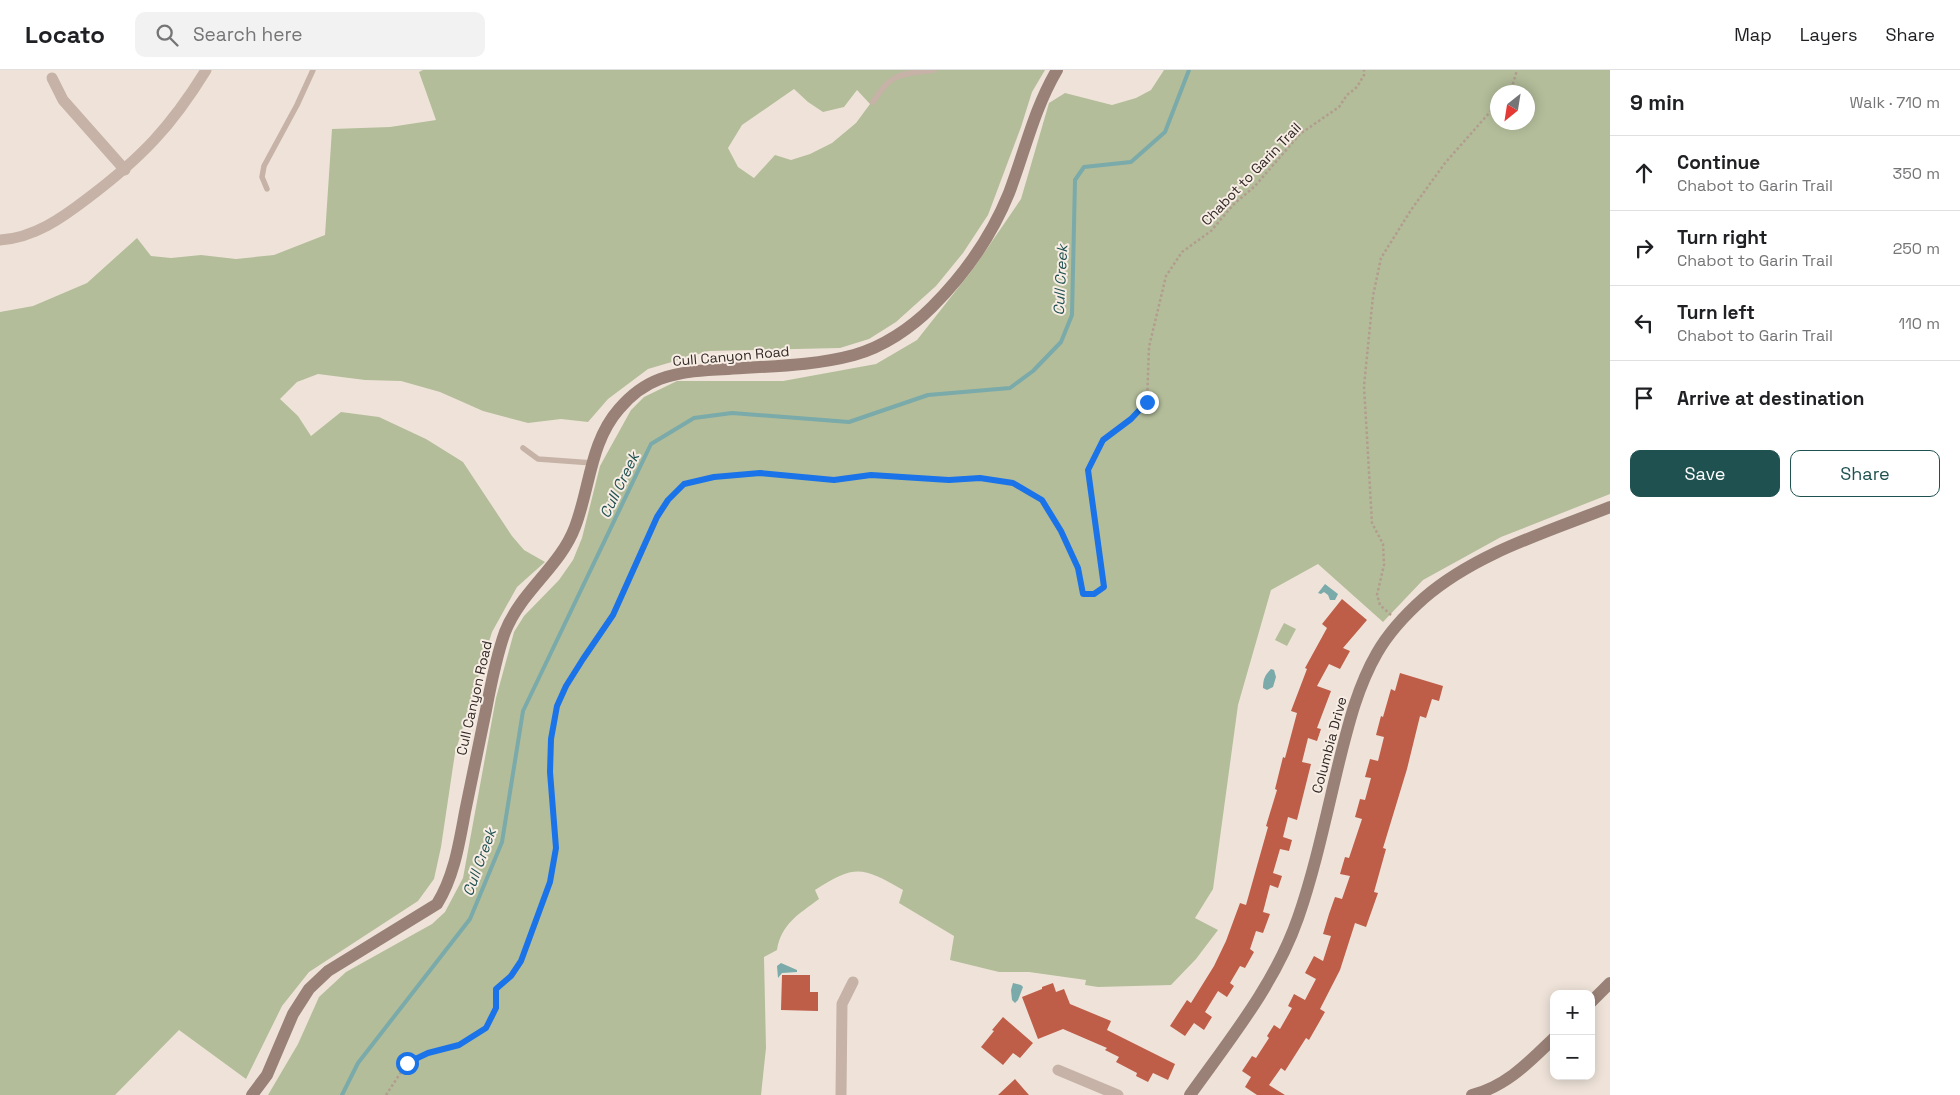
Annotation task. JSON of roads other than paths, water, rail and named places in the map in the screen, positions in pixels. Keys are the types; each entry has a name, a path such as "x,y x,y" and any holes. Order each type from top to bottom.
{"street":[{"path":"0,240 34,232 50,225 125,170 168,126 206,70"},
{"name":"Cull Canyon Road","path":"252,1095 268,1075 293,1014 308,989 328,971 436,904 447,888 458,850 500,646 506,629 519,604 563,551 570,538 579,516 593,463 607,425 614,416 642,388 657,380 691,371 807,364 832,360 879,346 913,324 951,287 985,239 1008,196 1033,119 1043,95 1057,70"},
{"path":"52,78 63,100 125,170"},
{"name":"Columbia Drive","path":"1190,1095 1260,996 1279,963 1288,942 1303,901 1356,702 1378,652 1400,622 1423,599 1443,582 1465,568 1499,552 1610,507"},
{"path":"841,1095 842,1004 853,982"},
{"path":"1595,998 1610,984"},
{"path":"1472,1095 1490,1090 1508,1080 1550,1042"},
{"path":"1058,1070 1118,1095"}],"lane":[{"path":"268,189 262,177 264,166 297,105 312,70"},
{"path":"873,102 882,88 897,75 934,70"},
{"path":"523,448 538,459 593,463"}],"water":[{"path":"1325,584 1338,594 1335,600 1330,600 1324,592 1318,593"},
{"path":"1271,669 1274,670 1276,677 1273,687 1267,690 1263,688 1263,682"},
{"path":"781,963 797,970 797,972 782,973 778,978 777,966"},
{"path":"1013,983 1023,987 1015,1003 1012,1000 1011,990"}],"waterway":[{"name":"Cull Creek","path":"342,1095 358,1063 470,919 502,842 523,711 651,444 694,418 732,413 849,422 928,395 1010,388 1033,371 1061,342 1072,315 1075,180 1084,167 1131,162 1165,132 1189,70"}]}
